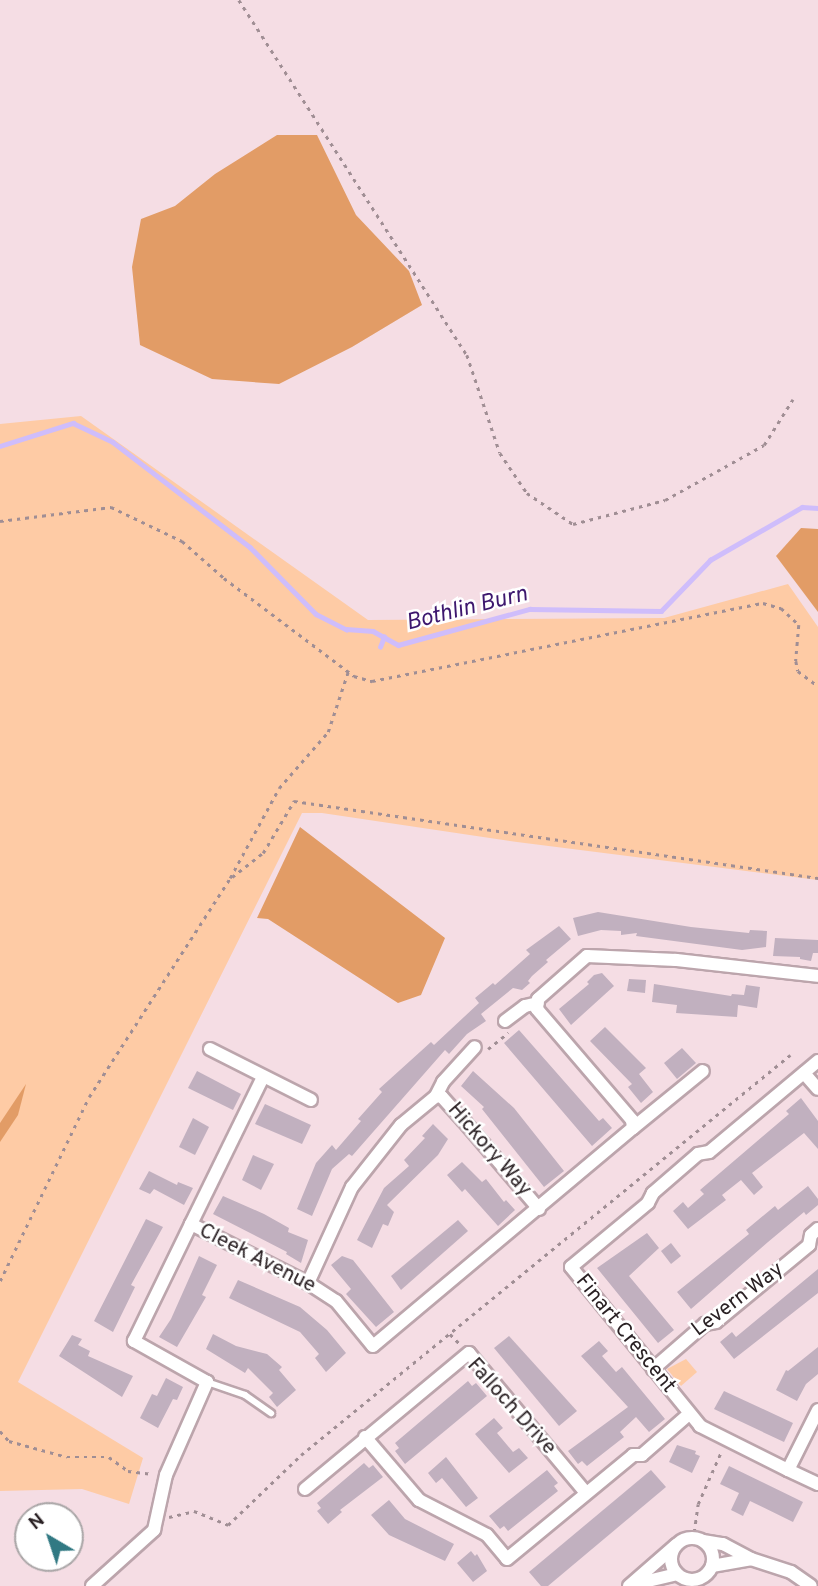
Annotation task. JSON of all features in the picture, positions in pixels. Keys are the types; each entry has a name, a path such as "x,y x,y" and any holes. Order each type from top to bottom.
{"street":[{"path":"505,1021 525,1006 538,1003 587,956 676,960 818,976"},
{"path":"538,1003 537,1009 632,1119 633,1128"},
{"name":"Hickory Way","path":"307,1283 352,1187 401,1125 436,1096 443,1082 475,1047"},
{"path":"210,1049 311,1100"},
{"name":"Finart Crescent","path":"818,1061 709,1152 698,1154 653,1192 648,1203 570,1267 700,1426 818,1484"},
{"name":"Cleek Avenue","path":"207,1382 134,1341 191,1224 307,1283 336,1301 373,1346 703,1071"},
{"path":"804,1073 818,1089"},
{"path":"191,1224 263,1077"},
{"name":"Hickory Way","path":"436,1096 442,1097 463,1120 539,1209"},
{"name":"Levern Way","path":"653,1368 705,1324 716,1322 809,1245 811,1234 818,1229"},
{"name":"Falloch Drive","path":"305,1489 469,1353 586,1493"},
{"path":"92,1586 142,1544 154,1530 166,1475 207,1382"},
{"path":"788,1470 818,1410"},
{"path":"365,1437 419,1500 487,1535 507,1559 633,1455 642,1455 689,1415"},
{"path":"676,1545 671,1555 672,1566 677,1574 696,1583 712,1566 713,1553 698,1540"},
{"path":"629,1586 676,1545 698,1540 723,1544 751,1559 791,1572 811,1586"},
{"path":"712,1566 751,1559"},
{"path":"629,1586 677,1574"}],"lane":[{"path":"207,1382 246,1395 271,1413"}],"path":[{"path":"239,0 467,355 500,453 527,493 573,524 665,500 764,445 793,399"},
{"path":"0,521 111,507 182,541 224,578 348,672 372,681 763,603 782,608 799,625 796,661 798,671 818,686"},
{"path":"0,1281 89,1097 230,878 279,788 328,732 348,672"},
{"path":"230,878 263,853 294,801 818,878"},
{"path":"156,1521 194,1511 228,1525 301,1455 790,1055"},
{"path":"0,1431 9,1441 67,1457 109,1457 128,1471 166,1475"},
{"path":"698,1540 698,1504 727,1440"}],"shaded area":[{"path":"277,135 317,135 356,215 409,271 422,305 352,347 279,384 212,379 140,345 132,267 141,219 175,206 215,174"},
{"path":"81,416 368,620 664,618 788,584 818,627 818,880 517,842 322,813 302,813 18,1382 143,1458 129,1504 82,1489 0,1491 0,424"},
{"path":"801,528 818,529 818,612 776,556"},
{"path":"300,827 445,938 421,995 398,1003 268,919 257,918"},
{"path":"26,1084 18,1115 0,1142 0,1123"},
{"path":"686,1359 697,1372 681,1386 667,1369"}],"building":[{"path":"598,912 691,927 749,933 750,930 767,931 766,947 742,950 636,936 637,933 621,935 621,931 601,930 578,936 573,918"},
{"path":"559,926 571,939 546,960 548,962 532,976 528,981 530,983 522,990 513,988 481,1014 486,1021 467,1034 449,1054 445,1050 352,1156 349,1154 332,1169 312,1216 297,1209 316,1163 332,1145 336,1150 361,1121 358,1119 382,1092 379,1089 431,1042 434,1045 479,1003 475,998 493,983 495,985 530,954 526,950"},
{"path":"775,938 818,940 818,953 813,953 811,961 800,957 773,956"},
{"path":"602,973 614,986 571,1025 559,1009 589,984 587,982 594,975"},
{"path":"629,979 646,980 645,993 627,991"},
{"path":"654,984 731,996 744,995 746,985 760,987 757,1008 738,1005 737,1017 676,1013 677,1005 652,1002"},
{"path":"605,1027 646,1068 639,1074 653,1092 641,1103 628,1087 632,1084 590,1041"},
{"path":"519,1030 599,1121 603,1118 612,1128 592,1146 504,1043"},
{"path":"682,1048 696,1063 677,1079 664,1063"},
{"path":"197,1071 241,1094 233,1110 188,1088"},
{"path":"473,1071 514,1108 564,1171 544,1187 482,1109 484,1107 461,1086"},
{"path":"801,1098 818,1121 818,1149 804,1133 752,1173 763,1187 754,1195 741,1180 722,1195 726,1200 688,1229 673,1211 683,1202 688,1208 704,1194 700,1190 789,1114 786,1111"},
{"path":"265,1104 311,1125 302,1144 255,1124"},
{"path":"193,1118 209,1127 195,1155 179,1147"},
{"path":"433,1124 448,1139 438,1155 387,1205 394,1212 388,1226 383,1224 372,1248 357,1240 384,1188 409,1166 404,1160 425,1138 422,1136"},
{"path":"253,1155 274,1164 261,1190 242,1180"},
{"path":"462,1162 482,1182 486,1179 504,1202 506,1200 515,1210 498,1226 465,1189 462,1192 447,1175"},
{"path":"149,1171 177,1185 178,1182 193,1188 184,1205 154,1189 150,1194 139,1189"},
{"path":"808,1186 818,1199 818,1205 806,1215 804,1212 691,1309 677,1292 749,1234 746,1230 775,1206 778,1210"},
{"path":"223,1196 264,1214 289,1228 288,1232 308,1240 301,1263 286,1254 287,1252 213,1214"},
{"path":"146,1219 163,1227 131,1285 135,1287 113,1332 94,1321"},
{"path":"458,1220 468,1231 401,1290 391,1276"},
{"path":"647,1233 659,1248 629,1276 674,1330 658,1343 597,1268"},
{"path":"671,1243 681,1256 671,1264 661,1251"},
{"path":"199,1256 217,1265 202,1295 206,1297 177,1347 159,1337 171,1319"},
{"path":"342,1256 353,1260 394,1312 376,1327 346,1294 351,1289 331,1265"},
{"path":"818,1269 818,1293 734,1359 720,1342 732,1332 736,1337"},
{"path":"238,1280 300,1307 327,1330 346,1353 326,1372 315,1358 319,1354 300,1332 229,1298"},
{"path":"213,1334 236,1346 267,1354 282,1367 279,1370 296,1390 277,1407 269,1397 273,1393 248,1368 245,1373 206,1349"},
{"path":"72,1335 82,1339 78,1345 90,1351 88,1356 133,1376 122,1397 59,1356"},
{"path":"509,1336 577,1411 559,1426 494,1348"},
{"path":"599,1341 608,1351 602,1356 616,1372 622,1367 665,1419 649,1432 636,1417 620,1432 624,1437 587,1466 582,1461 578,1464 568,1451 628,1407 581,1356"},
{"path":"818,1347 818,1374 806,1384 797,1401 776,1390 786,1370"},
{"path":"166,1378 183,1387 177,1400 173,1399 158,1428 140,1418 152,1394 157,1396"},
{"path":"468,1381 472,1386 476,1383 487,1396 405,1464 395,1451 399,1448 395,1443"},
{"path":"724,1391 793,1423 784,1442 714,1409"},
{"path":"494,1418 503,1428 497,1433 513,1452 519,1448 528,1458 509,1473 475,1434"},
{"path":"677,1445 696,1451 695,1454 700,1456 692,1473 669,1462"},
{"path":"446,1457 478,1498 466,1507 442,1478 436,1483 428,1473"},
{"path":"364,1463 369,1468 373,1465 383,1477 340,1510 342,1512 328,1524 317,1511 321,1508 317,1503"},
{"path":"729,1466 803,1502 793,1522 750,1501 743,1516 731,1510 739,1493 720,1484"},
{"path":"547,1470 558,1483 554,1486 558,1491 508,1531 504,1526 500,1529 489,1516"},
{"path":"651,1470 666,1487 548,1586 541,1586 529,1572"},
{"path":"389,1500 405,1519 454,1544 445,1561 389,1535 371,1515"},
{"path":"471,1551 475,1556 477,1554 487,1571 473,1582 457,1563"}],"waterway":[{"name":"Bothlin Burn","path":"0,446 73,423 113,442 250,547 316,614 346,629 373,631 398,645 530,609 661,611 710,560 802,507 818,508"},
{"path":"380,647 384,637"}]}
